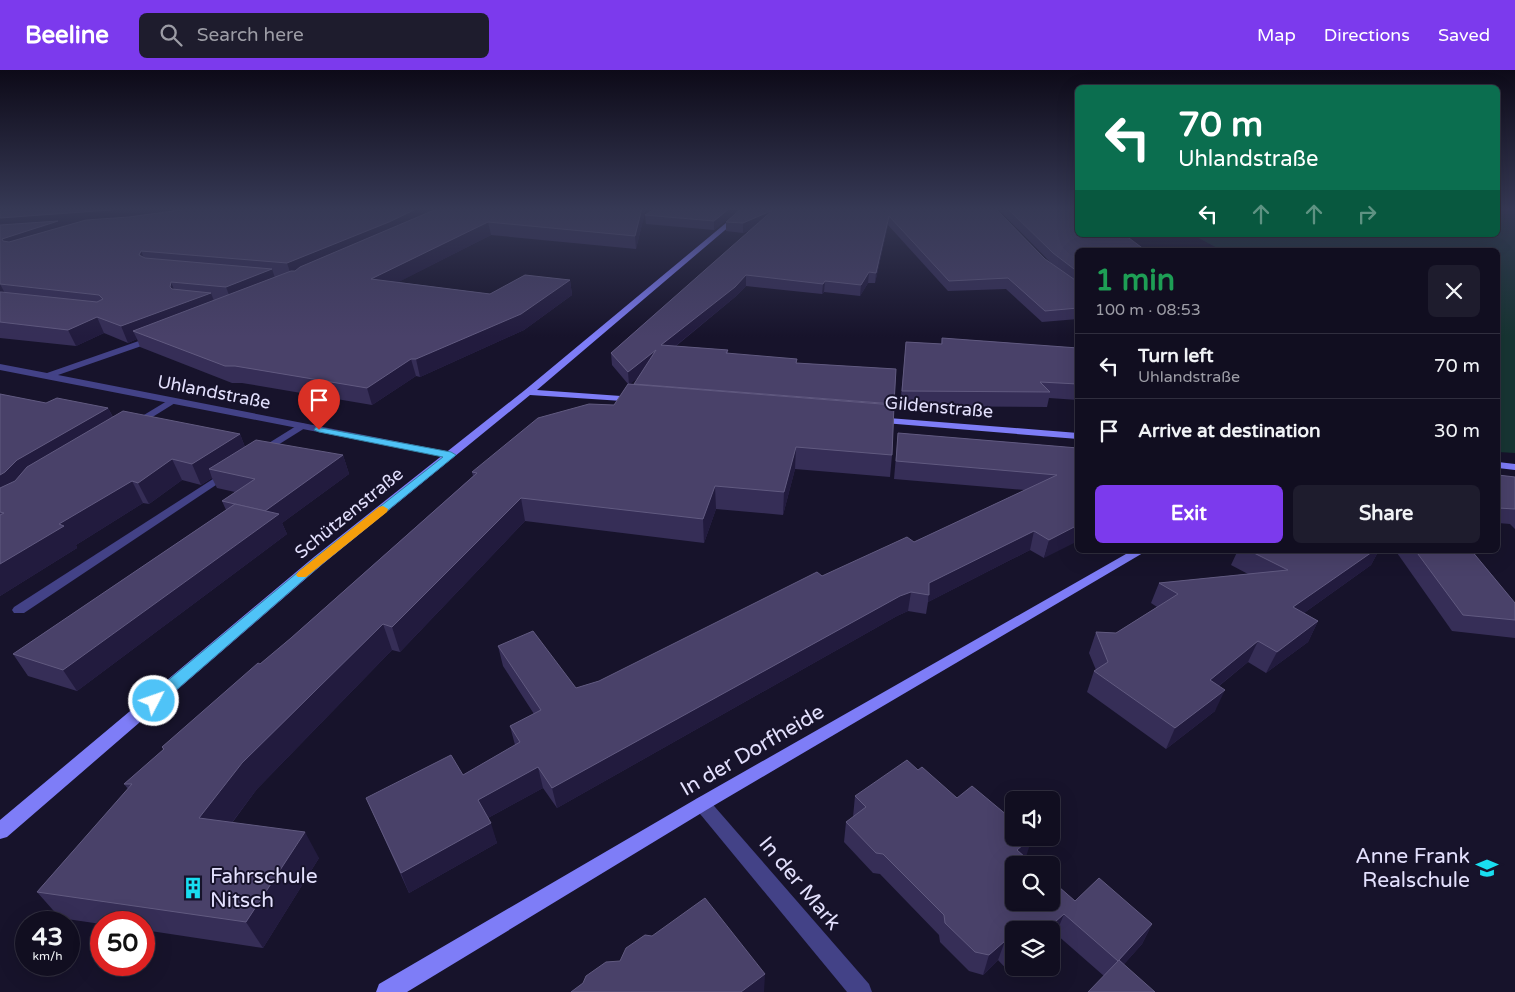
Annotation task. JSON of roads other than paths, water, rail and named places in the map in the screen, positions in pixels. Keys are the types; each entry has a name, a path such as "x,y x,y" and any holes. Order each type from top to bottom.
{"main road":[{"name":"Schützenstraße","path":"0,831 319,560 528,392 697,251"},
{"path":"528,392 647,401"},
{"name":"Gildenstraße","path":"862,419 1075,436"},
{"path":"1500,465 1515,467"},
{"name":"In der Dorfheide","path":"387,992 702,804 1137,553"}],"street":[{"path":"47,376 164,335"},
{"name":"Uhlandstraße","path":"0,367 451,455"},
{"path":"123,430 172,401"},
{"path":"251,457 301,426"},
{"path":"19,610 235,468"},
{"name":"In der Mark","path":"702,804 861,992"}],"place":[{"name":"Anne Frank Realschule","path":"1487,868"},
{"name":"Fahrschule Nitsch","path":"193,888"}]}
